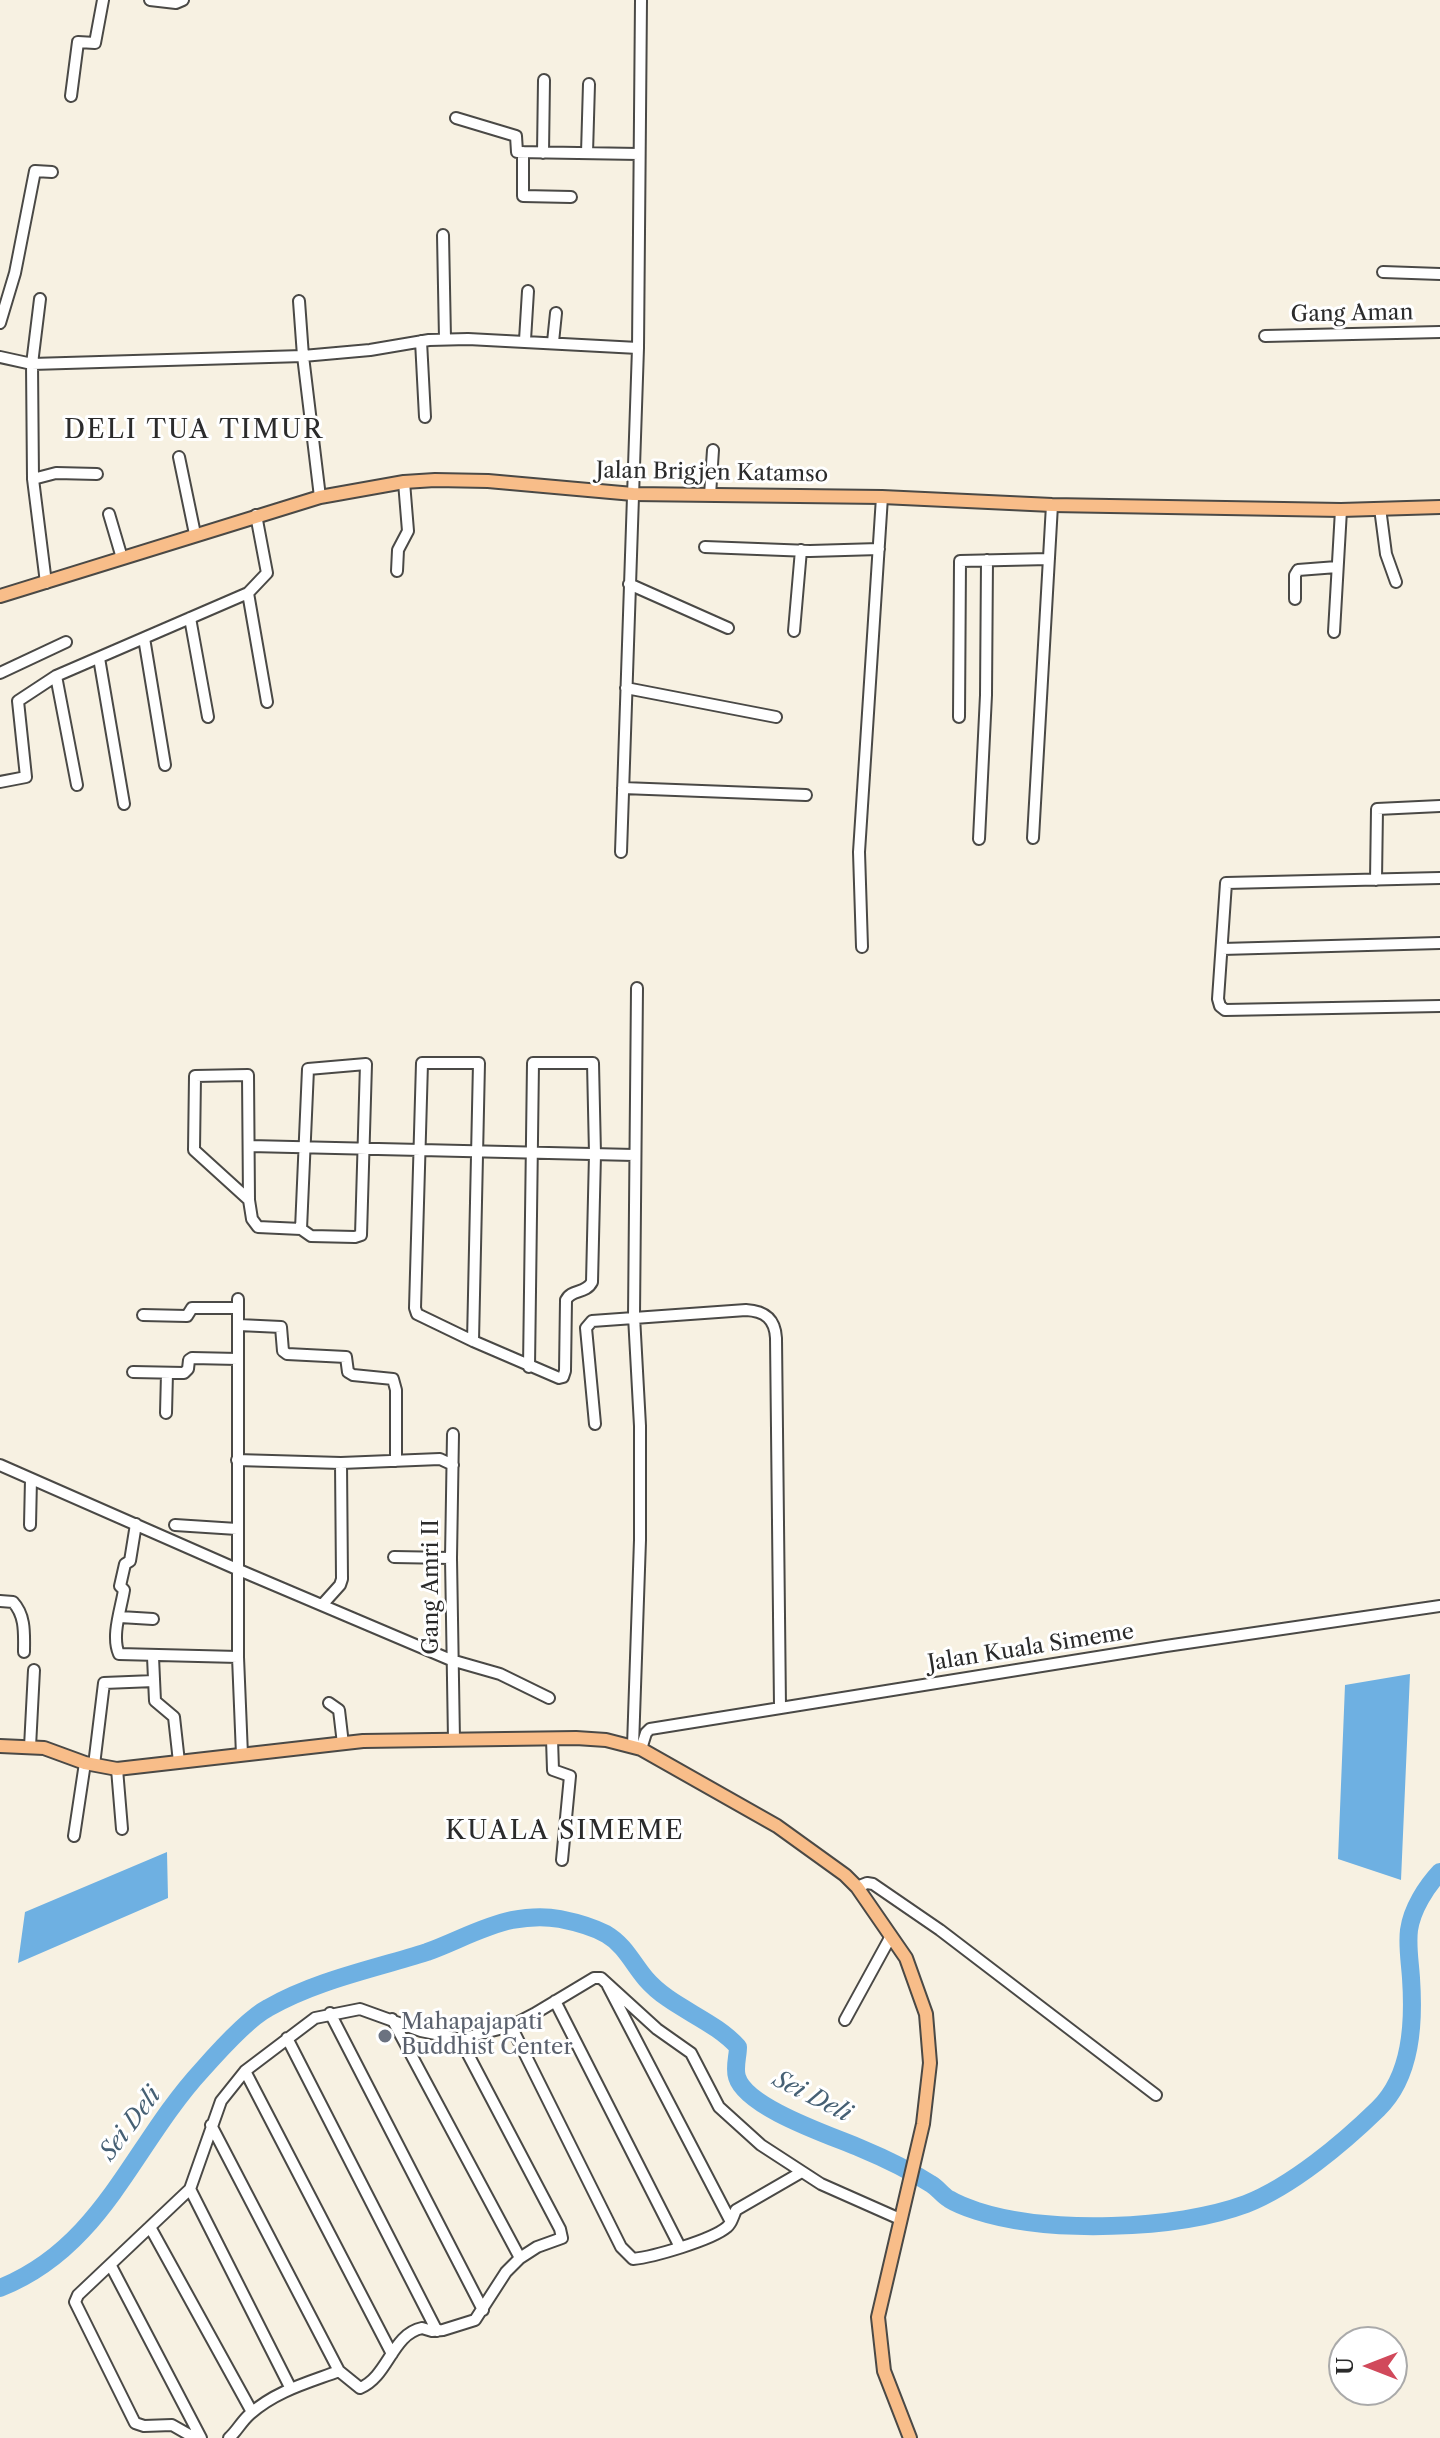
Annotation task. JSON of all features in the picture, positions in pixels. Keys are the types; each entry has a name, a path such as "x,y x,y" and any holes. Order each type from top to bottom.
{"main road":[{"name":"Jalan Brigjen Katamso","path":"0,596 256,515 320,497 404,482 488,481 633,494 882,497 1052,505 1341,510 1440,507"},
{"path":"0,1746 58,1751 89,1764 117,1769 343,1744 591,1739 637,1748 777,1826 845,1875 857,1887 906,1958 926,2014 930,2063 923,2124 878,2317 884,2371 910,2438"}],"street":[{"path":"71,96 78,42 95,43 103,0"},
{"path":"148,0 176,3 183,0"},
{"path":"621,852 638,348 641,0"},
{"path":"543,153 544,80"},
{"path":"587,153 589,84"},
{"path":"456,118 516,136 517,152 639,154"},
{"path":"523,152 523,196 571,197"},
{"path":"0,323 15,273 35,171 52,172"},
{"path":"443,235 445,339"},
{"path":"1383,272 1440,274"},
{"path":"525,340 528,291"},
{"path":"40,299 32,364 33,479 46,583"},
{"path":"299,301 320,497"},
{"path":"553,342 556,313"},
{"name":"Gang Aman","path":"1265,336 1440,332"},
{"path":"0,357 32,364 303,356 445,339 525,340 638,348"},
{"path":"421,341 425,417"},
{"path":"710,495 713,450"},
{"path":"179,457 195,534"},
{"path":"33,479 56,473 97,474"},
{"path":"397,571 398,550 408,531 404,482"},
{"path":"862,947 859,852 882,497"},
{"path":"1033,838 1052,505"},
{"path":"1380,508 1386,554 1396,582"},
{"path":"1334,632 1341,510"},
{"path":"109,514 122,558"},
{"path":"0,782 26,777 18,701 56,676 248,593 267,573 256,515"},
{"path":"705,547 879,549"},
{"path":"794,631 801,550"},
{"path":"959,717 960,561 1049,559"},
{"path":"979,839 986,695 987,560"},
{"path":"1295,599 1295,575 1298,570 1337,567"},
{"path":"629,584 728,628"},
{"path":"248,593 267,702"},
{"path":"190,618 208,717"},
{"path":"144,638 165,765"},
{"path":"0,673 66,642"},
{"path":"99,658 124,804"},
{"path":"56,676 77,785"},
{"path":"626,688 776,717"},
{"path":"623,788 806,795"},
{"path":"1376,880 1377,809 1440,806"},
{"path":"1440,878 1227,883 1218,999 1225,1010 1440,1006"},
{"path":"1222,949 1440,943"},
{"path":"637,988 634,1155 634,1316 640,1426 637,1748"},
{"path":"473,1341 479,1063 422,1063 415,1308 421,1317 529,1367 559,1378 565,1373 566,1300 572,1294 586,1290 592,1282 595,1154 593,1063 533,1063 529,1367"},
{"path":"249,1200 194,1150 195,1076 248,1075 249,1200 252,1219 258,1227 301,1229 311,1236 360,1236 366,1064 308,1069 301,1229"},
{"path":"250,1146 634,1155"},
{"path":"143,1315 187,1316 192,1308 238,1304 238,1657 242,1755"},
{"path":"595,1424 588,1324 592,1321 746,1310 761,1311 772,1322 776,1338 780,1707"},
{"path":"239,1325 281,1327 283,1351 287,1354 346,1357 348,1372 353,1375 393,1379 396,1390 396,1461"},
{"path":"133,1372 187,1372 192,1358 238,1359"},
{"path":"166,1413 167,1373"},
{"name":"Gang Amri II","path":"453,1434 451,1660 454,1740"},
{"path":"237,1460 341,1463 440,1459 453,1465"},
{"path":"322,1605 342,1579 341,1463"},
{"path":"0,1465 451,1660 500,1674 549,1698"},
{"path":"30,1525 31,1479"},
{"path":"136,1524 130,1561 125,1564 120,1586 124,1589 116,1648 119,1654 238,1657"},
{"path":"175,1525 237,1529"},
{"path":"394,1557 451,1558"},
{"path":"0,1601 13,1602 20,1610 24,1624 24,1652"},
{"name":"Jalan Kuala Simeme","path":"637,1748 650,1729 1440,1606"},
{"path":"120,1617 153,1619"},
{"path":"153,1657 156,1704 174,1717 179,1762"},
{"path":"30,1747 34,1670"},
{"path":"74,1836 104,1683 154,1681"},
{"path":"329,1703 339,1709 343,1744"},
{"path":"552,1739 553,1770 570,1776 562,1860"},
{"path":"117,1769 122,1829"},
{"path":"857,1887 873,1884 940,1930 1156,2095"},
{"path":"845,2020 891,1936"},
{"path":"195,2438 172,2425 144,2426 135,2423 75,2302 78,2295 190,2189 221,2101 245,2071 315,2018 330,2013 360,2009 421,2031 460,2039 511,2026 594,1978 605,1980 657,2029 691,2053 719,2107 761,2145 800,2173 872,2209 902,2214"},
{"path":"605,1980 731,2222"},
{"path":"555,2001 680,2247"},
{"path":"330,2013 483,2310"},
{"path":"392,2019 520,2258"},
{"path":"511,2026 627,2255 633,2259 680,2247 720,2231 731,2222 736,2210 800,2173"},
{"path":"287,2038 437,2331"},
{"path":"211,2125 339,2371 355,2386 365,2387 377,2378 392,2354 415,2329 437,2331 471,2322 483,2310 506,2272 520,2258 537,2247 559,2241 562,2235 460,2039"},
{"path":"245,2071 392,2354"},
{"path":"190,2189 290,2387"},
{"path":"150,2227 252,2412"},
{"path":"111,2266 201,2438"},
{"path":"229,2438 252,2412 290,2387 308,2384 339,2371"}],"water":[{"path":"1410,1674 1401,1880 1338,1859 1345,1685"},
{"path":"167,1852 168,1898 18,1963 25,1912"}],"waterway":[{"name":"Sei Deli","path":"0,2288 35,2270 65,2247 91,2221 177,2100 224,2046 260,2013 326,1982 427,1952 501,1923 530,1918 566,1920 613,1938 656,1989 717,2029 738,2047 737,2077 756,2099 791,2120 905,2169 959,2204 1006,2218 1075,2226 1149,2224 1217,2213 1246,2204 1299,2175 1349,2136 1389,2096 1404,2065 1411,2030 1409,1930 1420,1899 1440,1872"}],"place":[{"name":"Mahapajapati Buddhist Center","path":"385,2036"}],"district":[{"name":"DELI TUA TIMUR","path":"194,430"},
{"name":"KUALA SIMEME","path":"565,1831"}]}
